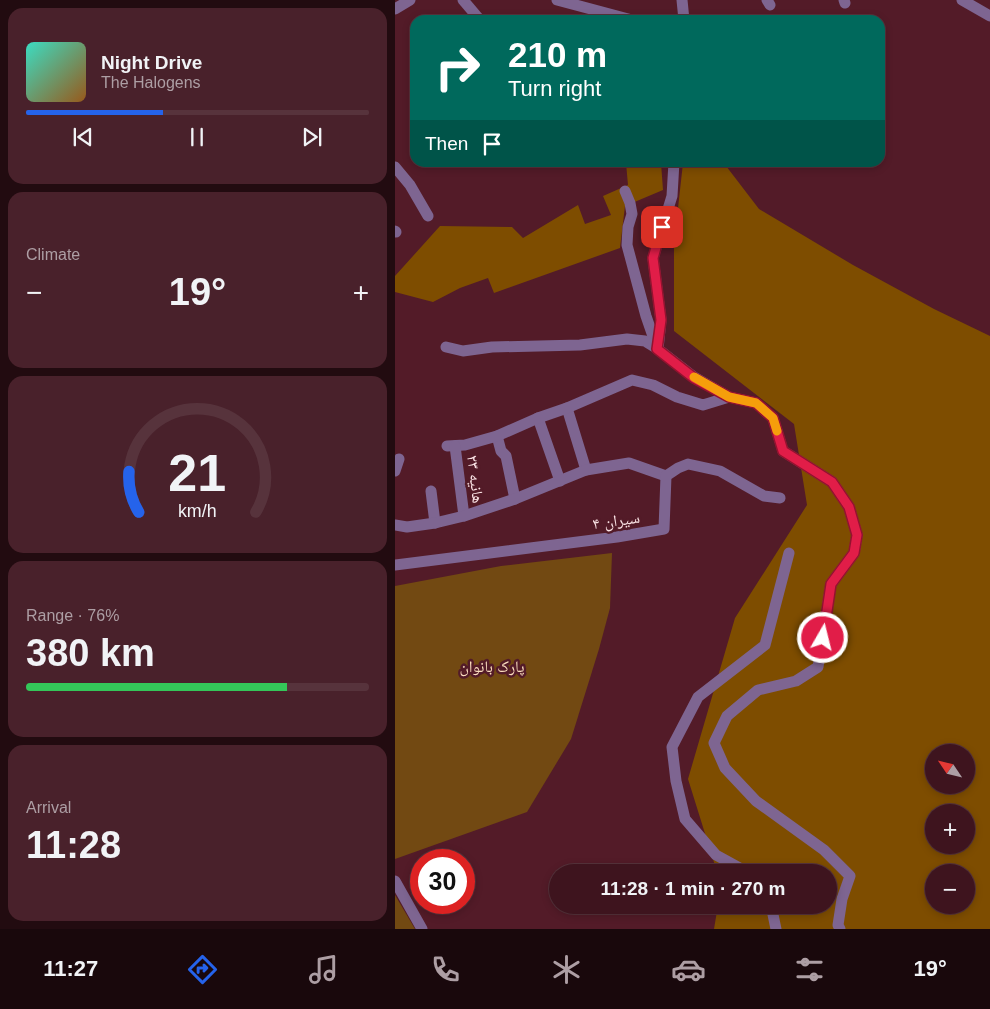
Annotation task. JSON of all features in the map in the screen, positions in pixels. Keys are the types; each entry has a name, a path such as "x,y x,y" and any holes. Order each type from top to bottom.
{"street":[{"path":"395,10 410,0"},
{"path":"463,0 476,15"},
{"path":"557,0 613,15"},
{"path":"682,0 684,15"},
{"path":"962,0 990,16"},
{"path":"395,167 410,185 428,216"},
{"path":"657,349 661,320 653,258 672,196 674,167"},
{"path":"625,191 632,214 627,227 627,245 657,349"},
{"path":"446,347 463,351 492,347 580,345 627,339 645,341 694,378 729,397 756,403 773,418 783,451 832,482 849,507 857,535 854,553 831,584 818,668 796,680 758,690 727,716 714,742 725,768 756,801 824,850 850,876 841,899 838,925 840,929"},
{"path":"515,499 506,456 501,451 497,436 632,380 653,385 677,397 703,405 729,397"},
{"path":"567,408 586,470"},
{"path":"538,418 560,481"},
{"name":"هانیه ۲۳","path":"464,516 451,446 465,445 497,436"},
{"path":"395,472 399,459"},
{"path":"395,525 407,527 464,516 515,499 586,470 629,462 666,476 688,464 720,470 764,496 780,498"},
{"name":"سیران ۴","path":"395,565 617,537 664,529 666,476"},
{"path":"431,491 435,523"},
{"path":"732,864 716,855 685,819 676,781 672,747 698,697 765,646 789,553"},
{"path":"395,881 422,929"},
{"path":"773,914 776,929"}],"green space":[{"name":"پارک بانوان","path":"612,553 610,608 571,739 527,812 423,849 410,849 410,854 395,859 395,586 501,566"},
{"path":"395,895 415,929 395,929"}],"shaded area":[{"path":"626,167 661,167 663,190 625,206 620,248 494,293 488,278 460,288 433,302 395,292 395,276 440,226 512,227 523,238 578,205 585,224 611,215 603,196 628,185"},
{"path":"683,167 727,167 759,209 853,265 934,309 990,336 990,929 714,929 716,914 837,914 837,864 715,864 688,779 735,618 807,505 794,424 674,331 674,244"}],"slow traffic":[{"path":"694,377 729,397 756,403 773,418 777,431"}],"route":[{"path":"662,227 653,258 661,320 657,349 694,378 729,397 756,403 773,418 783,451 832,482 849,507 857,535 854,553 831,584 823,638"}]}
